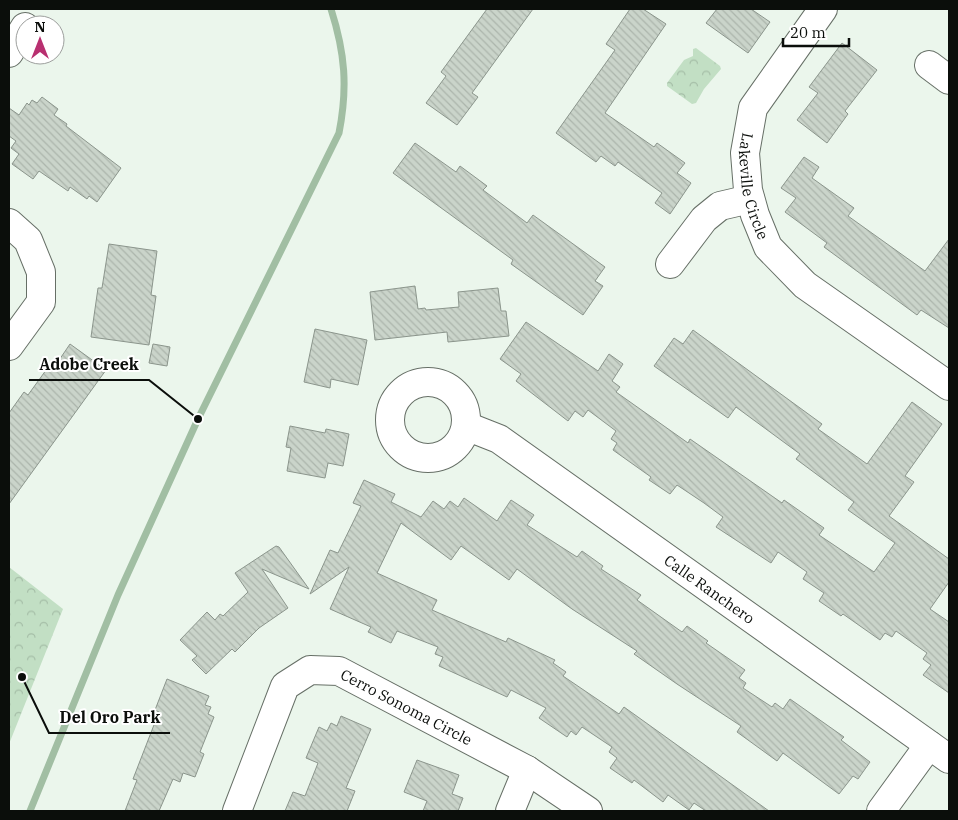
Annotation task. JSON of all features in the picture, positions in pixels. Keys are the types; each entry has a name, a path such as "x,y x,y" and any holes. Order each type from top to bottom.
{"street":[{"name":"Lakeville Circle","path":"823,9 752,108 745,153 750,199 768,247 805,285 949,386"},
{"path":"670,264 704,219 720,206 750,199"},
{"path":"9,223 28,240 41,272 41,302 9,346"},
{"name":"Calle Ranchero","path":"466,426 499,439 939,752"},
{"name":"Cerro Sonoma Circle","path":"237,811 285,686 310,670 340,671 528,770 588,811"},
{"path":"881,811 939,752"},
{"path":"510,811 528,770"}],"green space":[{"path":"696,48 720,66 721,69 704,89 696,103 692,104 667,86 667,83 684,60 693,56 693,49"},
{"path":"9,567 63,609 9,744"}],"building":[{"path":"487,9 533,9 472,93 478,97 457,125 426,103 446,76 441,72"},
{"path":"630,9 643,9 666,24 605,113 654,147 657,143 685,163 677,173 691,183 670,214 655,203 662,193 618,162 615,166 601,156 596,162 556,133 615,50 606,44"},
{"path":"717,9 751,9 770,22 748,53 706,23"},
{"path":"842,43 877,70 845,111 848,114 827,143 797,120 818,93 809,87"},
{"path":"42,97 58,109 54,115 67,124 66,126 121,168 97,202 89,196 87,199 70,187 68,191 39,171 33,179 12,164 19,154 11,148 16,141 9,136 9,108 19,115 27,103 29,105 32,100 37,103"},
{"path":"415,143 456,172 460,166 487,186 483,190 527,223 533,215 605,267 595,281 603,286 583,315 511,264 513,260 393,173"},
{"path":"804,157 819,167 812,178 854,208 848,216 925,271 949,239 949,328 921,310 917,315 824,247 827,243 785,212 796,198 781,188"},
{"path":"109,244 157,251 151,295 156,296 149,345 91,337 98,288 102,288"},
{"path":"415,286 418,309 425,308 426,310 459,307 458,292 498,288 501,311 506,311 509,336 448,342 447,332 375,340 370,292"},
{"path":"526,322 598,371 609,354 623,364 612,381 620,387 616,392 688,443 690,439 782,503 784,500 824,528 819,535 874,572 895,543 848,510 854,502 796,459 800,454 736,407 728,418 654,366 674,338 683,344 693,330 822,424 818,429 867,464 912,402 942,424 905,476 914,482 889,516 949,559 949,582 930,609 949,622 949,693 923,675 931,665 923,659 927,653 896,631 892,637 885,633 880,640 843,614 841,616 819,601 824,593 803,579 807,572 778,552 771,563 716,527 723,517 704,503 677,485 670,494 649,480 651,477 613,450 617,443 611,439 616,431 588,410 583,417 575,411 568,421 516,381 521,374 500,359"},
{"path":"315,329 367,340 358,385 331,379 330,388 304,382"},
{"path":"70,344 106,370 9,504 9,413 24,392 28,395 49,366 53,369"},
{"path":"153,344 170,347 167,366 149,363"},
{"path":"290,426 325,433 326,429 349,434 343,466 328,463 325,478 287,471 291,448 286,447"},
{"path":"364,480 395,494 391,502 421,517 433,501 444,509 450,501 458,507 464,498 497,521 511,500 534,515 527,525 577,557 582,551 603,566 601,569 641,595 637,600 682,632 687,626 708,641 706,643 745,670 739,678 746,683 743,688 772,707 775,703 783,709 790,699 844,737 841,740 870,762 858,779 853,776 839,794 783,753 777,761 737,732 741,726 634,654 637,651 572,609 517,569 509,580 461,546 451,560 401,523 377,573 437,600 432,610 506,642 508,638 555,660 553,663 566,672 563,676 619,714 624,707 769,811 706,811 694,803 689,810 668,795 663,802 634,780 632,783 610,768 617,758 609,752 612,747 582,727 576,735 571,731 567,737 539,718 546,708 511,690 507,697 439,666 443,657 435,654 438,647 397,631 391,643 368,632 371,627 330,609 349,567 310,594 330,550 338,553 361,506 353,503"},
{"path":"276,546 279,547 309,589 262,569 288,608 259,628 235,652 232,649 206,674 192,660 197,656 180,640 207,612 215,620 220,614 223,616 248,592 235,573"},
{"path":"167,679 209,696 205,705 211,707 208,714 214,717 200,752 204,754 195,777 183,773 180,782 173,779 159,811 125,811 137,780 133,779 159,712 155,710"},
{"path":"341,716 371,729 346,788 355,791 347,811 285,811 293,792 305,796 318,763 306,758 319,727 327,731 331,723 337,726"},
{"path":"417,760 459,775 452,794 463,798 458,811 423,811 427,801 404,792"}],"waterway":[{"path":"30,811 118,595 198,419 339,133 344,100 344,70 336,25 331,9"}],"place":[{"name":"Adobe Creek","path":"198,419"},
{"name":"Del Oro Park","path":"22,677"}]}
